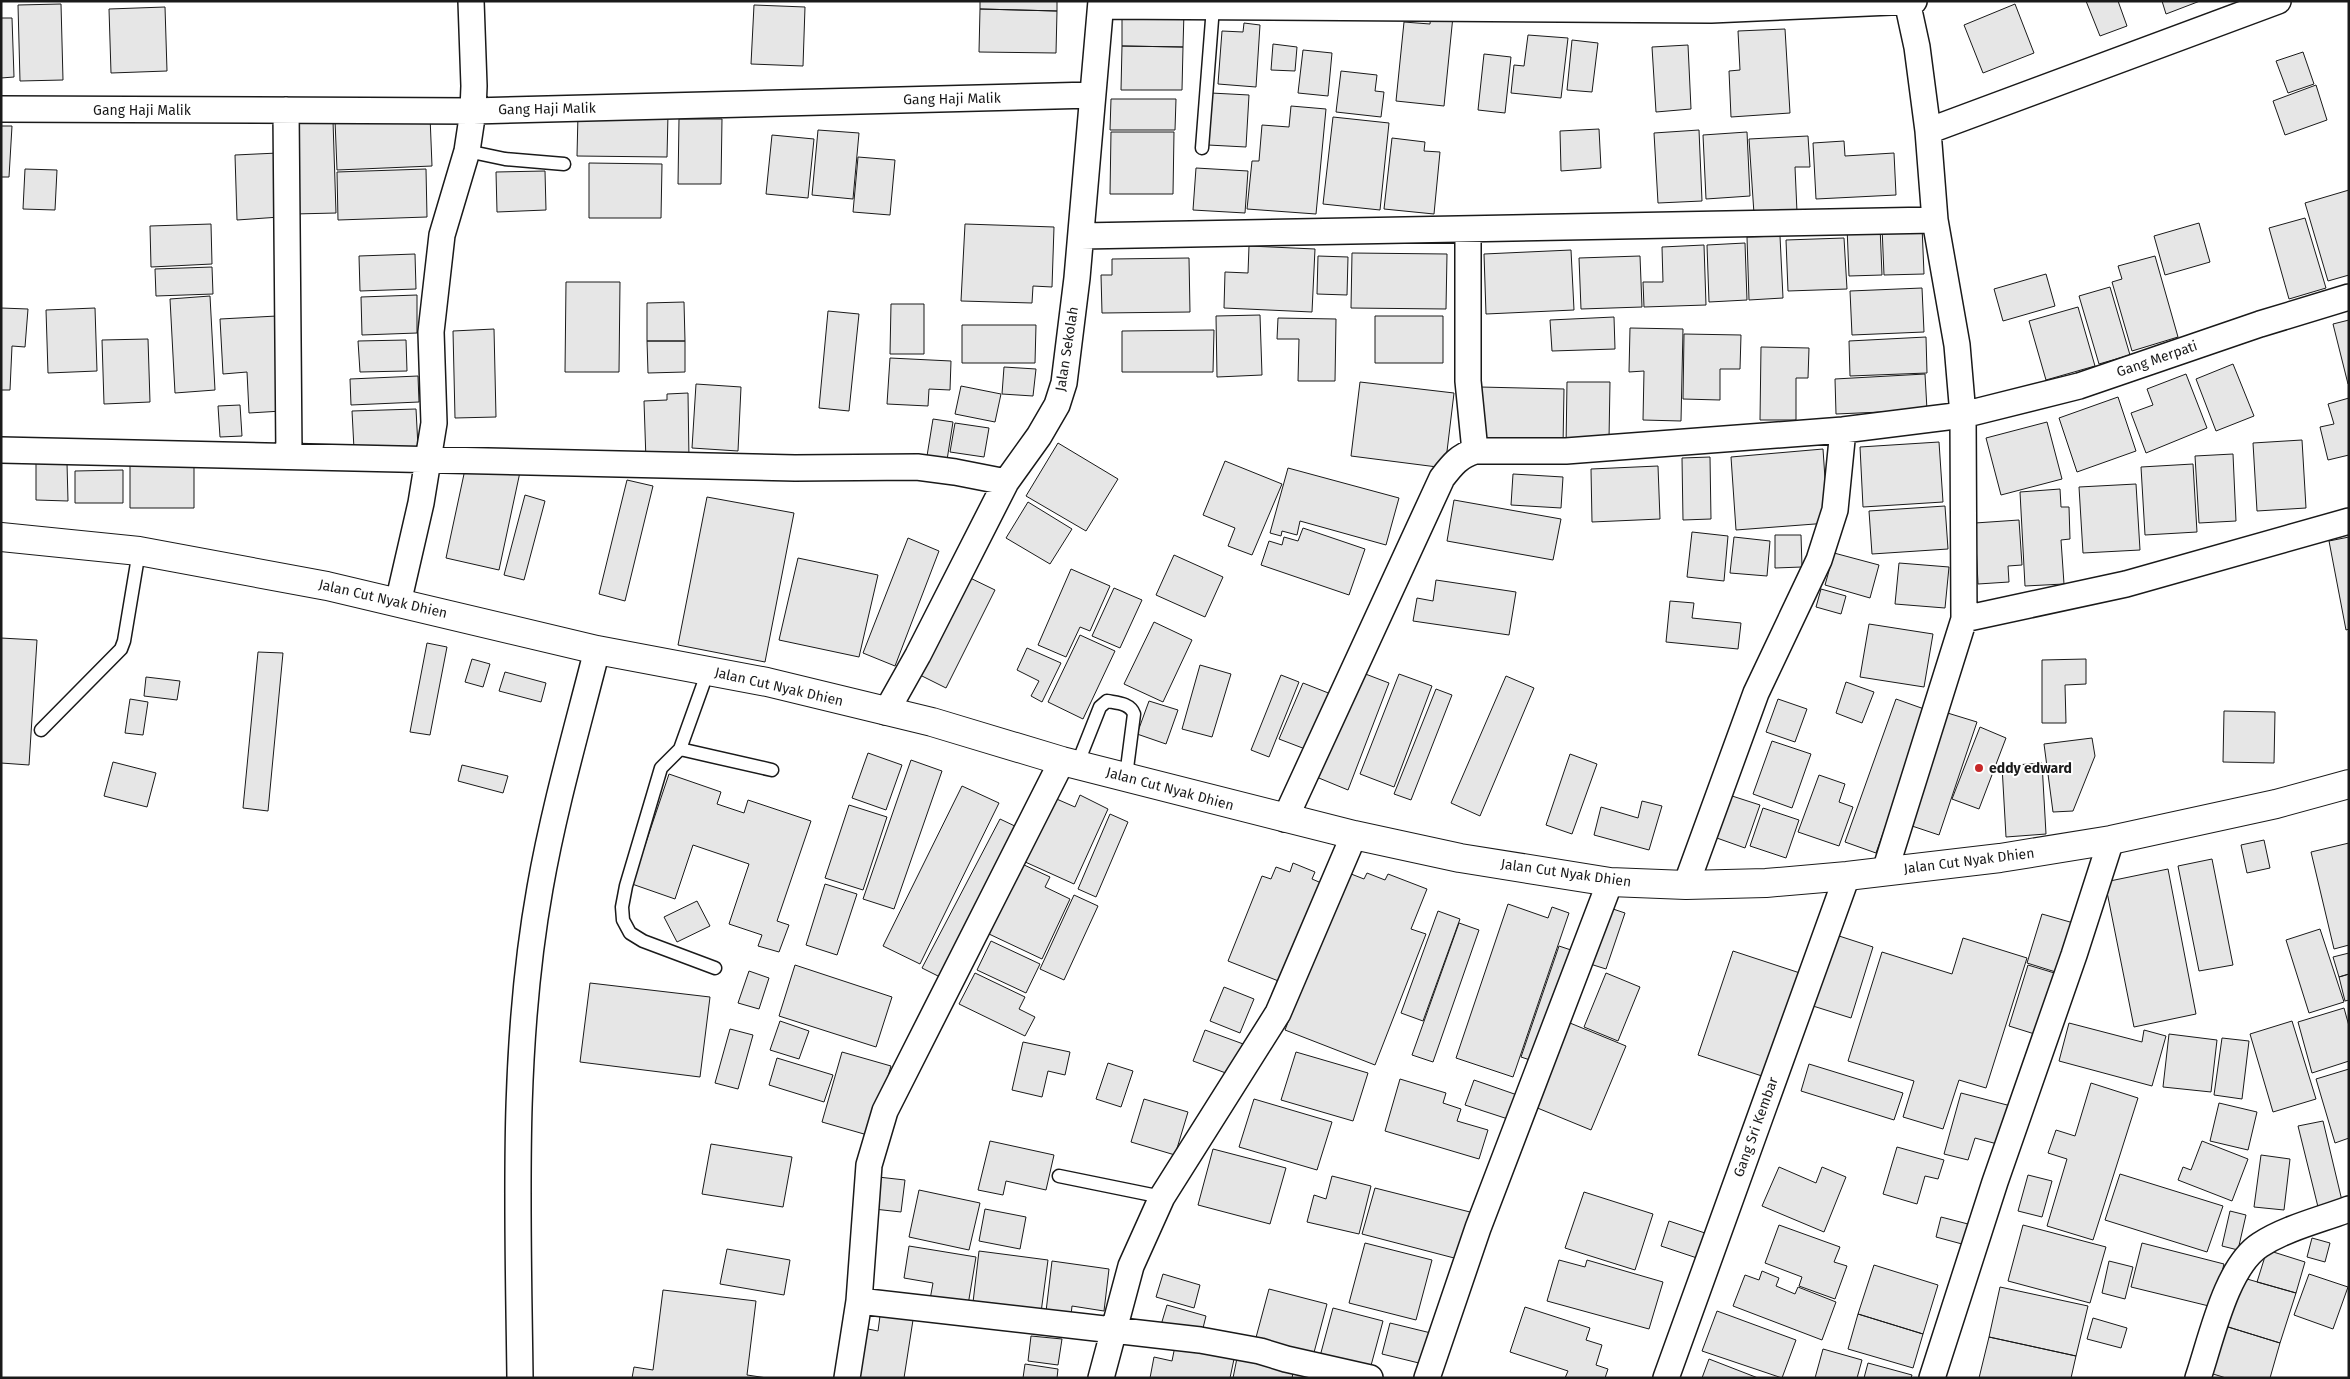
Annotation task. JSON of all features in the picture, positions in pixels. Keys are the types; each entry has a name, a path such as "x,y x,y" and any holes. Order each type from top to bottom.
{"main road":[{"name":"Jalan Cut Nyak Dhien","path":"1,537 139,551 249,570 597,650 767,682 932,722 1069,763 1354,835 1460,858 1610,882 1686,885 1766,883 1847,876 2000,858 2111,840 2276,804 2349,784"}],"street":[{"path":"398,603 429,460 434,422 431,332 442,235 467,151 473,111 471,1"},
{"path":"1928,131 2278,1"},
{"path":"1101,4 1213,7 1711,10 1909,2 1928,131 1935,220 1957,345 1963,415 1964,619 1885,871"},
{"name":"Jalan Sekolah","path":"886,712 918,655 1006,482 1057,405 1064,383 1081,236 1101,4"},
{"name":"Gang Haji Malik","path":"1,109 473,111 1092,95"},
{"path":"286,110 289,456"},
{"path":"1081,236 1935,220"},
{"path":"1285,819 1442,478 1456,460 1464,454 1475,451 1468,381 1468,228"},
{"name":"Gang Merpati","path":"1475,451 1566,451 1843,430 1963,415 2079,386 2260,324 2349,297"},
{"path":"1686,885 1756,693 1819,560 1836,510 1843,430"},
{"path":"1,450 795,468 917,468 955,472 1006,482"},
{"path":"1964,619 2126,584 2349,521"},
{"path":"520,1378 517,1137 532,944 540,889 551,836 597,650"},
{"path":"847,1378 859,1301 869,1165 884,1111 1069,763"},
{"path":"1101,1378 1130,1266 1162,1197 1278,1013 1354,835"},
{"path":"1932,1378 1995,1182 2074,955 2111,840"},
{"name":"Gang Sri Kembar","path":"1666,1378 1847,876"},
{"path":"1427,1378 1478,1228 1610,882"},
{"path":"2198,1378 2232,1279 2245,1259 2259,1246 2278,1236 2349,1209"},
{"path":"859,1301 1200,1340 1260,1351 1370,1378"}],"lane":[{"path":"1202,148 1213,7"},
{"path":"467,151 505,159 564,164"},
{"path":"41,730 121,649 124,641 139,551"},
{"path":"708,672 680,749 661,768 626,886 622,907 624,920 630,933 643,940 715,968"},
{"path":"1069,763 1100,707 1107,701 1128,706 1134,714 1126,776"},
{"path":"680,749 772,770"},
{"path":"1058,1176 1162,1197"}],"building":[{"path":"980,1 1057,1 1057,11 980,9"},
{"path":"2086,1 2118,1 2127,26 2100,36"},
{"path":"2162,1 2200,1 2166,14"},
{"path":"61,4 63,80 20,81 18,5"},
{"path":"2015,4 2034,53 1983,73 1964,25"},
{"path":"754,5 805,7 803,66 751,64"},
{"path":"165,7 167,71 111,73 109,9"},
{"path":"980,9 1057,11 1056,53 979,52"},
{"path":"1122,12 1184,12 1183,47 1122,46"},
{"path":"1431,13 1453,16 1444,106 1396,101 1404,22 1430,24"},
{"path":"1,18 12,18 14,77 1,78"},
{"path":"1244,23 1260,25 1256,87 1218,84 1222,31 1243,32"},
{"path":"1785,29 1790,113 1731,117 1729,71 1740,70 1738,31"},
{"path":"1528,35 1568,38 1561,98 1511,93 1514,65 1524,66"},
{"path":"1572,40 1598,43 1592,92 1567,90"},
{"path":"1273,44 1297,47 1295,71 1271,70"},
{"path":"1688,45 1691,109 1656,112 1652,47"},
{"path":"1122,46 1183,47 1182,90 1121,90"},
{"path":"1303,50 1332,53 1328,96 1298,93"},
{"path":"2303,52 2314,84 2288,93 2276,61"},
{"path":"1484,54 1511,57 1505,113 1478,110"},
{"path":"1341,71 1377,75 1375,91 1384,92 1381,117 1336,112"},
{"path":"2316,85 2327,120 2285,135 2273,101"},
{"path":"1211,93 1249,95 1246,147 1208,145"},
{"path":"1111,99 1176,99 1175,130 1110,130"},
{"path":"1291,106 1326,109 1316,214 1247,209 1252,161 1259,161 1262,125 1289,127"},
{"path":"578,114 668,114 667,157 577,156"},
{"path":"430,116 432,166 337,170 335,120"},
{"path":"1333,117 1389,123 1380,210 1323,204"},
{"path":"679,119 722,119 721,184 678,184"},
{"path":"333,121 336,213 294,214 291,123"},
{"path":"1,126 12,126 9,177 1,177"},
{"path":"1599,129 1601,168 1561,171 1560,131"},
{"path":"818,130 859,133 853,199 812,195"},
{"path":"1699,130 1702,201 1658,203 1654,133"},
{"path":"1111,132 1174,132 1173,194 1110,194"},
{"path":"1747,132 1750,196 1706,199 1703,135"},
{"path":"772,135 814,139 808,198 766,194"},
{"path":"1808,136 1810,167 1795,167 1797,212 1754,214 1749,139"},
{"path":"1392,138 1425,142 1424,151 1440,152 1434,214 1384,209"},
{"path":"1844,141 1845,156 1894,153 1896,195 1816,199 1813,143"},
{"path":"278,153 280,217 237,220 235,155"},
{"path":"858,157 895,160 890,215 853,212"},
{"path":"589,163 662,164 661,218 589,218"},
{"path":"1196,168 1248,171 1245,213 1193,210"},
{"path":"25,169 57,170 55,210 23,209"},
{"path":"426,169 427,217 338,220 337,172"},
{"path":"545,171 546,210 497,212 496,172"},
{"path":"2349,190 2349,275 2328,281 2305,203"},
{"path":"2305,218 2326,288 2289,299 2269,228"},
{"path":"2199,223 2210,262 2165,275 2154,236"},
{"path":"211,224 212,264 151,267 150,226"},
{"path":"965,224 1054,227 1052,287 1033,286 1032,303 961,301"},
{"path":"1880,226 1882,275 1849,276 1847,227"},
{"path":"1922,226 1924,274 1884,275 1882,227"},
{"path":"1780,236 1783,298 1749,300 1747,237"},
{"path":"1844,238 1847,289 1788,291 1786,240"},
{"path":"1745,243 1747,300 1709,302 1707,245"},
{"path":"1704,245 1706,305 1644,307 1643,282 1663,282 1662,247"},
{"path":"1249,246 1315,249 1312,312 1224,308 1225,272 1248,273"},
{"path":"1571,250 1574,310 1486,314 1484,254"},
{"path":"1352,253 1447,254 1446,309 1351,308"},
{"path":"415,254 416,289 360,291 359,256"},
{"path":"1318,256 1348,257 1347,295 1317,294"},
{"path":"1640,256 1642,307 1581,309 1579,258"},
{"path":"2155,256 2178,337 2132,351 2112,282 2122,279 2118,266"},
{"path":"1189,258 1190,312 1102,313 1101,275 1112,275 1112,259"},
{"path":"212,267 213,294 156,296 155,269"},
{"path":"2046,274 2055,306 2003,321 1994,289"},
{"path":"566,282 620,282 619,372 565,372"},
{"path":"2110,287 2130,355 2099,364 2079,296"},
{"path":"1922,288 1924,332 1852,335 1850,291"},
{"path":"417,295 417,333 362,335 361,297"},
{"path":"210,296 215,390 175,393 170,299"},
{"path":"684,302 685,341 647,341 647,303"},
{"path":"891,304 924,304 924,354 890,354"},
{"path":"2078,307 2095,366 2046,380 2029,321"},
{"path":"1,308 28,309 25,347 12,346 10,390 1,390"},
{"path":"95,308 97,371 48,373 46,310"},
{"path":"828,311 859,314 849,411 819,408"},
{"path":"1260,315 1262,375 1217,377 1216,316"},
{"path":"277,316 282,411 249,413 247,372 223,374 220,319"},
{"path":"1375,316 1443,316 1443,363 1375,363"},
{"path":"1614,317 1615,349 1552,351 1550,320"},
{"path":"1278,318 1336,319 1335,381 1298,381 1299,339 1277,339"},
{"path":"2349,320 2349,384 2348,384 2333,324"},
{"path":"962,325 1036,325 1035,363 962,363"},
{"path":"1630,328 1683,329 1681,421 1643,420 1644,371 1629,372"},
{"path":"494,329 496,417 455,418 453,331"},
{"path":"1214,330 1213,372 1122,372 1122,331"},
{"path":"1684,334 1741,335 1740,369 1720,369 1720,400 1683,399"},
{"path":"1926,337 1927,373 1850,376 1849,341"},
{"path":"148,339 150,402 104,404 102,340"},
{"path":"406,340 407,371 360,372 358,341"},
{"path":"647,341 685,341 685,372 648,373"},
{"path":"1761,347 1809,348 1808,378 1796,378 1796,420 1760,420"},
{"path":"890,358 951,361 950,390 929,389 928,406 887,404"},
{"path":"2233,364 2254,416 2216,431 2196,379"},
{"path":"1004,367 1036,369 1033,396 1002,394"},
{"path":"1925,374 1927,410 1836,414 1835,379"},
{"path":"2186,374 2207,428 2146,453 2131,413 2153,405 2147,389"},
{"path":"418,376 419,402 351,405 350,379"},
{"path":"1360,382 1454,393 1445,468 1351,456"},
{"path":"1567,382 1610,382 1609,439 1566,447"},
{"path":"696,384 741,387 738,451 692,448"},
{"path":"961,386 1001,394 995,422 955,414"},
{"path":"1480,387 1564,389 1563,446 1478,445"},
{"path":"688,393 689,460 646,461 644,401 667,400 667,394"},
{"path":"2118,397 2136,451 2077,472 2059,418"},
{"path":"2349,398 2349,455 2328,460 2320,427 2334,424 2328,404"},
{"path":"240,405 242,436 220,437 218,406"},
{"path":"416,409 418,447 354,449 352,411"},
{"path":"933,419 953,422 947,460 927,456"},
{"path":"2047,422 2062,479 2001,495 1986,438"},
{"path":"955,423 989,428 984,457 950,452"},
{"path":"2302,440 2306,508 2257,511 2253,443"},
{"path":"1939,442 1943,502 1863,507 1860,447"},
{"path":"1058,443 1118,479 1086,531 1026,496"},
{"path":"1823,449 1828,523 1736,530 1731,457"},
{"path":"2233,454 2236,521 2199,523 2195,456"},
{"path":"1710,457 1711,519 1683,520 1682,458"},
{"path":"467,460 520,472 499,570 446,558"},
{"path":"1225,461 1282,484 1252,555 1228,546 1235,528 1203,515"},
{"path":"36,463 67,463 68,501 36,500"},
{"path":"130,464 194,464 194,508 130,508"},
{"path":"2193,464 2197,532 2145,535 2141,467"},
{"path":"1658,466 1660,519 1592,522 1591,469"},
{"path":"1288,468 1399,498 1386,545 1300,521 1297,535 1282,531 1281,536 1270,533"},
{"path":"123,470 123,503 75,503 75,471"},
{"path":"1513,474 1563,477 1561,508 1511,505"},
{"path":"627,480 653,486 625,601 599,594"},
{"path":"2136,484 2140,550 2083,553 2079,487"},
{"path":"2060,489 2061,507 2069,507 2070,539 2061,540 2064,584 2025,586 2020,492"},
{"path":"525,495 545,501 524,580 504,575"},
{"path":"707,497 794,513 765,662 678,645"},
{"path":"1454,500 1561,519 1553,560 1447,541"},
{"path":"1028,502 1072,529 1050,564 1006,538"},
{"path":"1945,506 1948,549 1872,554 1869,511"},
{"path":"2019,520 2022,565 2008,566 2009,582 1978,584 1975,523"},
{"path":"1303,528 1365,549 1349,595 1261,565 1269,541 1282,545 1284,537 1298,541"},
{"path":"1692,532 1728,536 1724,581 1687,577"},
{"path":"1775,535 1801,535 1802,567 1775,568"},
{"path":"1734,537 1770,541 1767,576 1730,573"},
{"path":"2349,537 2349,629 2346,630 2329,541"},
{"path":"908,538 939,551 895,666 863,653"},
{"path":"1834,553 1879,565 1870,598 1825,585"},
{"path":"1174,555 1223,577 1205,617 1156,595"},
{"path":"798,558 878,575 859,657 779,640"},
{"path":"1899,563 1949,567 1945,608 1895,604"},
{"path":"1071,569 1110,586 1090,631 1080,627 1066,657 1038,645"},
{"path":"964,575 995,590 946,688 916,673"},
{"path":"1436,580 1516,592 1509,635 1413,621 1417,598 1433,601"},
{"path":"1114,588 1142,600 1120,648 1092,636"},
{"path":"1821,589 1846,596 1841,614 1816,607"},
{"path":"1670,601 1694,603 1692,618 1741,623 1738,649 1666,642"},
{"path":"1154,622 1192,640 1163,702 1124,684"},
{"path":"1869,624 1933,634 1924,687 1860,677"},
{"path":"1080,635 1115,651 1083,719 1048,702"},
{"path":"1,638 37,640 29,765 1,763"},
{"path":"427,643 447,647 430,735 410,732"},
{"path":"1027,648 1061,663 1042,702 1031,696 1039,681 1017,670"},
{"path":"258,652 283,653 268,811 243,808"},
{"path":"472,659 490,664 483,687 465,682"},
{"path":"2086,659 2086,684 2065,685 2066,723 2042,723 2042,660"},
{"path":"1200,665 1231,674 1212,737 1182,729"},
{"path":"1355,670 1389,683 1348,790 1314,776"},
{"path":"505,672 546,683 541,702 499,691"},
{"path":"1399,674 1432,686 1394,787 1360,774"},
{"path":"1281,675 1299,682 1269,757 1251,750"},
{"path":"1506,676 1534,688 1480,816 1451,803"},
{"path":"146,677 180,681 177,700 144,696"},
{"path":"1846,682 1874,692 1862,723 1836,713"},
{"path":"1303,683 1336,696 1313,752 1279,739"},
{"path":"1436,689 1452,695 1411,800 1394,794"},
{"path":"130,699 148,702 143,735 125,733"},
{"path":"1778,699 1807,709 1795,742 1766,732"},
{"path":"1896,699 1927,710 1876,853 1845,842"},
{"path":"1149,701 1178,710 1166,744 1137,734"},
{"path":"1941,711 1977,722 1939,835 1903,823"},
{"path":"2224,711 2275,712 2274,763 2223,762"},
{"name":"eddy edward","path":"1980,727 2006,738 1979,809 1952,799"},
{"path":"2092,738 2095,756 2073,811 2053,812 2044,744"},
{"path":"1772,741 1811,754 1792,808 1753,794"},
{"path":"868,753 902,765 886,810 852,798"},
{"path":"1570,754 1597,764 1572,834 1546,825"},
{"path":"911,760 942,771 894,909 863,899"},
{"path":"113,762 156,773 147,807 104,796"},
{"path":"2042,763 2046,834 2006,837 2002,766"},
{"path":"462,765 508,776 503,793 458,781"},
{"path":"669,774 721,792 717,804 744,813 748,800 811,821 777,921 789,925 779,952 758,946 762,935 729,924 749,864 693,845 675,899 632,884"},
{"path":"1819,775 1845,784 1839,802 1853,807 1839,846 1798,832"},
{"path":"962,786 999,803 920,964 883,946"},
{"path":"1080,795 1108,809 1074,884 1023,861 1052,797 1075,807"},
{"path":"1729,795 1760,805 1745,848 1714,837"},
{"path":"1642,801 1662,806 1649,850 1594,835 1601,807 1638,818"},
{"path":"849,805 887,817 863,890 825,878"},
{"path":"1763,808 1799,820 1786,858 1750,846"},
{"path":"1110,814 1128,822 1096,897 1078,889"},
{"path":"1000,819 1019,828 940,977 922,968"},
{"path":"2264,840 2270,868 2247,873 2241,845"},
{"path":"2349,843 2349,945 2334,949 2311,852"},
{"path":"2212,859 2233,965 2199,971 2178,866"},
{"path":"1293,863 1315,872 1312,879 1326,885 1286,984 1228,961 1262,876 1271,879 1276,867 1290,872"},
{"path":"1022,864 1050,877 1045,887 1070,899 1042,959 989,934"},
{"path":"2168,869 2196,1014 2134,1027 2105,882"},
{"path":"1346,872 1364,879 1367,873 1385,880 1388,874 1427,889 1411,929 1426,934 1375,1065 1285,1030"},
{"path":"825,884 857,894 837,955 806,945"},
{"path":"1074,895 1098,906 1064,980 1040,969"},
{"path":"697,901 710,926 677,942 664,917"},
{"path":"1508,904 1548,918 1552,907 1569,913 1513,1077 1456,1058"},
{"path":"1607,907 1625,913 1606,969 1587,963"},
{"path":"1438,911 1460,919 1423,1021 1401,1013"},
{"path":"2042,914 2077,924 2062,974 2027,963"},
{"path":"1459,923 1479,930 1433,1062 1412,1055"},
{"path":"2320,929 2344,1002 2309,1013 2286,940"},
{"path":"1836,935 1873,947 1851,1018 1813,1006"},
{"path":"1963,938 2027,958 1986,1088 1959,1080 1943,1129 1903,1117 1914,1081 1848,1061 1882,952 1952,974"},
{"path":"991,941 1040,964 1026,993 977,970"},
{"path":"1559,946 1577,952 1539,1063 1521,1057"},
{"path":"1733,951 1806,975 1771,1079 1698,1055"},
{"path":"2349,953 2349,974 2339,977 2333,957"},
{"path":"795,965 892,997 876,1047 779,1016"},
{"path":"2028,965 2061,975 2041,1036 2009,1026"},
{"path":"749,971 769,978 759,1009 738,1003"},
{"path":"975,973 1025,997 1019,1009 1035,1017 1025,1036 959,1004"},
{"path":"1606,973 1640,987 1618,1041 1584,1027"},
{"path":"2349,974 2349,1000 2345,1001 2339,977"},
{"path":"590,983 710,997 700,1077 580,1062"},
{"path":"1224,987 1254,999 1240,1033 1210,1021"},
{"path":"2344,1008 2349,1026 2349,1061 2312,1073 2298,1022"},
{"path":"780,1021 809,1031 799,1059 770,1050"},
{"path":"2292,1021 2316,1099 2273,1112 2250,1034"},
{"path":"1570,1023 1626,1046 1591,1130 1535,1107"},
{"path":"2069,1023 2142,1042 2144,1030 2166,1036 2152,1086 2059,1061"},
{"path":"730,1029 753,1035 738,1089 715,1083"},
{"path":"1205,1030 1246,1045 1234,1076 1193,1061"},
{"path":"2169,1034 2217,1040 2211,1092 2163,1087"},
{"path":"2222,1038 2249,1041 2242,1099 2214,1095"},
{"path":"1023,1042 1070,1052 1065,1075 1048,1071 1042,1097 1012,1090"},
{"path":"842,1052 891,1066 871,1136 822,1122"},
{"path":"1296,1052 1368,1073 1353,1121 1281,1100"},
{"path":"777,1058 833,1075 824,1102 769,1085"},
{"path":"1108,1063 1133,1071 1121,1107 1096,1099"},
{"path":"1809,1064 1903,1093 1894,1120 1801,1091"},
{"path":"2349,1069 2349,1138 2335,1143 2316,1079"},
{"path":"1400,1079 1446,1093 1443,1103 1461,1109 1457,1121 1488,1130 1479,1159 1385,1131"},
{"path":"1474,1080 1523,1097 1514,1121 1465,1105"},
{"path":"2091,1083 2138,1098 2093,1240 2047,1226 2067,1159 2048,1153 2056,1130 2075,1136"},
{"path":"1961,1093 2011,1106 2001,1145 1975,1138 1968,1160 1944,1154"},
{"path":"1144,1099 1188,1112 1175,1155 1131,1142"},
{"path":"1254,1099 1332,1122 1317,1170 1239,1147"},
{"path":"2219,1103 2257,1112 2248,1150 2210,1141"},
{"path":"2323,1121 2343,1205 2319,1211 2298,1126"},
{"path":"990,1141 1054,1155 1046,1190 1006,1181 1003,1195 978,1190"},
{"path":"2202,1141 2248,1159 2232,1201 2178,1180 2183,1167 2191,1170"},
{"path":"711,1144 792,1157 783,1207 702,1194"},
{"path":"1897,1147 1944,1160 1938,1179 1925,1176 1917,1204 1883,1194"},
{"path":"1213,1149 1286,1168 1270,1224 1198,1205"},
{"path":"2261,1155 2290,1159 2284,1210 2254,1207"},
{"path":"1779,1167 1816,1183 1822,1167 1846,1177 1824,1232 1762,1206"},
{"path":"2120,1174 2223,1206 2207,1252 2105,1220"},
{"path":"2028,1175 2052,1181 2042,1217 2018,1211"},
{"path":"1332,1176 1371,1186 1359,1234 1307,1222 1314,1195 1326,1199"},
{"path":"878,1177 905,1180 901,1212 874,1209"},
{"path":"1375,1188 1470,1212 1458,1259 1362,1234"},
{"path":"919,1190 980,1203 969,1250 909,1237"},
{"path":"1584,1192 1653,1214 1635,1270 1565,1248"},
{"path":"985,1209 1026,1217 1020,1249 979,1241"},
{"path":"2230,1211 2246,1215 2238,1250 2222,1246"},
{"path":"1941,1217 1968,1224 1962,1244 1936,1237"},
{"path":"1669,1221 1711,1235 1703,1260 1661,1246"},
{"path":"1779,1225 1840,1247 1834,1262 1847,1266 1835,1299 1799,1286 1802,1277 1765,1263"},
{"path":"2023,1225 2106,1247 2090,1303 2008,1281"},
{"path":"2312,1238 2330,1243 2325,1262 2307,1257"},
{"path":"1365,1243 1432,1260 1416,1320 1349,1303"},
{"path":"2142,1243 2224,1264 2213,1307 2131,1287"},
{"path":"909,1246 976,1257 967,1311 929,1305 933,1283 904,1278"},
{"path":"727,1249 790,1260 784,1295 720,1284"},
{"path":"2267,1250 2305,1262 2296,1293 2257,1282"},
{"path":"979,1251 1048,1260 1040,1320 972,1311"},
{"path":"1559,1260 1585,1267 1587,1260 1663,1282 1649,1329 1547,1301"},
{"path":"1052,1261 1109,1269 1104,1311 1072,1306 1070,1324 1045,1320"},
{"path":"2109,1261 2133,1267 2125,1299 2102,1293"},
{"path":"1874,1265 1938,1285 1923,1334 1858,1314"},
{"path":"1762,1271 1779,1278 1776,1286 1795,1294 1798,1287 1836,1302 1822,1340 1733,1306 1745,1275 1759,1280"},
{"path":"1163,1274 1200,1285 1194,1308 1156,1297"},
{"path":"2309,1274 2348,1287 2333,1329 2294,1315"},
{"path":"2240,1277 2296,1293 2280,1343 2225,1326"},
{"path":"2000,1287 2088,1306 2076,1356 1989,1337"},
{"path":"1269,1289 1327,1304 1312,1360 1254,1345"},
{"path":"663,1290 756,1301 747,1375 767,1378 632,1378 634,1367 653,1370"},
{"path":"1167,1305 1206,1316 1201,1336 1161,1325"},
{"path":"1525,1307 1590,1328 1586,1340 1602,1345 1596,1365 1608,1369 1605,1378 1565,1378 1568,1371 1510,1352"},
{"path":"1333,1308 1383,1321 1369,1373 1319,1360"},
{"path":"1717,1311 1796,1340 1782,1378 1702,1351"},
{"path":"1858,1314 1923,1334 1913,1368 1848,1349"},
{"path":"880,1316 913,1320 904,1378 856,1378 863,1328 878,1331"},
{"path":"2093,1318 2127,1328 2121,1348 2087,1339"},
{"path":"1390,1323 1431,1333 1423,1364 1382,1354"},
{"path":"2225,1326 2280,1343 2270,1378 2226,1378 2210,1373"},
{"path":"1031,1336 1062,1339 1058,1365 1028,1361"},
{"path":"1989,1337 2076,1356 2071,1378 1979,1378"},
{"path":"1175,1346 1234,1359 1230,1378 1150,1378 1154,1357 1172,1361"},
{"path":"1823,1349 1862,1360 1857,1378 1815,1378"},
{"path":"1237,1358 1294,1369 1292,1378 1233,1378"},
{"path":"1709,1359 1758,1378 1702,1378"},
{"path":"1868,1363 1912,1375 1911,1378 1864,1378"},
{"path":"1025,1364 1058,1369 1057,1378 1023,1378"}],"place":[{"name":"eddy edward","path":"1979,768"}]}
